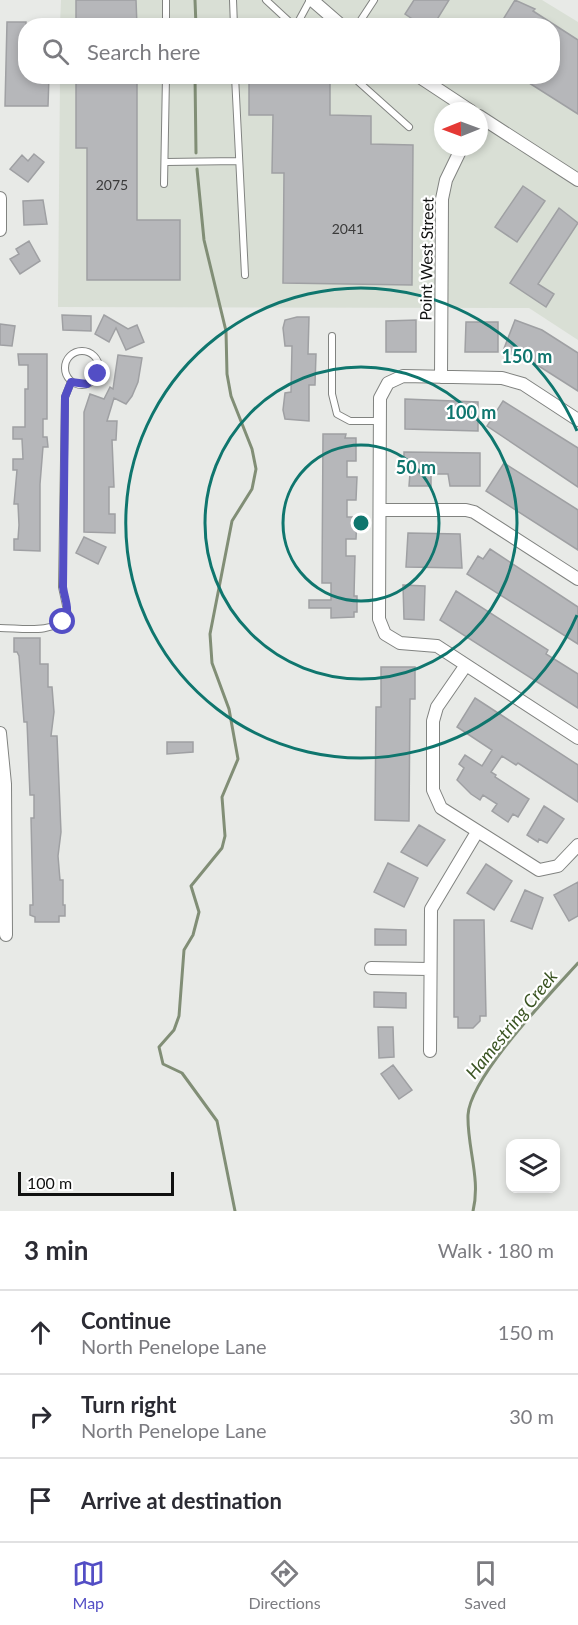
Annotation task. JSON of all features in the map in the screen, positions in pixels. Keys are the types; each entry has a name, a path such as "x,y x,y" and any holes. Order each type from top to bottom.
{"street":[{"path":"311,0 332,18"},
{"path":"430,84 456,102"},
{"path":"488,123 578,180"},
{"name":"Point West Street","path":"441,377 442,199 446,180 458,156"},
{"path":"0,198 0,230"},
{"path":"578,420 512,380 403,376 388,383 380,398 379,619 385,634 400,643 437,646 578,738"},
{"path":"381,510 466,510 474,512 578,579"},
{"path":"466,665 434,714 433,790 441,808 529,866 546,870 558,866 578,845"},
{"path":"0,733 5,784 3,861 6,935"},
{"path":"430,1051 431,909 477,832"},
{"path":"371,968 429,969"}],"lane":[{"path":"166,0 166,18"},
{"path":"233,0 234,18"},
{"path":"266,0 286,18"},
{"path":"300,18 311,0"},
{"path":"362,18 374,0"},
{"path":"164,184 166,84"},
{"path":"235,84 245,275"},
{"path":"361,84 409,127"},
{"path":"166,162 240,161"},
{"path":"332,336 332,394 337,414 350,421 380,421"},
{"path":"0,628 54,627 63,622 68,615 63,587 65,397 71,382 64,368 68,358 82,351 92,354 99,368 95,378 87,384 71,382"}],"shaded area":[{"path":"61,0 542,0 578,22 578,340 529,308 58,307 60,84 560,84 560,18 60,18"}],"building":[{"path":"76,0 136,0 137,18 76,18"},
{"path":"414,0 449,0 438,18 411,18 405,14"},
{"path":"515,0 535,9 533,11 544,18 504,18"},
{"path":"7,22 18,22 18,84 49,84 48,106 5,106"},
{"path":"560,28 578,40 578,114 531,84 560,84"},
{"path":"76,84 137,84 137,220 180,220 180,280 87,280 87,148 76,148"},
{"path":"249,84 330,84 330,115 371,116 371,144 413,145 412,285 283,283 284,173 272,173 273,115 249,115"},
{"path":"34,154 44,162 28,182 10,169 22,155 28,161"},
{"path":"523,186 545,201 517,242 495,227"},
{"path":"43,200 47,224 24,225 23,201"},
{"path":"559,208 578,223 538,284 554,294 546,307 510,283"},
{"path":"29,241 40,261 20,274 10,259 19,254 16,249"},
{"path":"62,315 91,316 91,331 63,330"},
{"path":"104,315 128,329 137,325 144,342 126,350 116,328 109,342 95,334"},
{"path":"309,317 308,354 316,354 315,385 309,385 309,421 285,419 283,410 285,393 291,392 292,346 285,346 283,328 285,320"},
{"path":"416,320 416,352 386,352 386,321"},
{"path":"515,320 542,330 578,353 578,391 534,363 503,351"},
{"path":"466,322 498,322 498,352 465,352"},
{"path":"0,324 15,326 12,346 0,345"},
{"path":"18,354 47,354 47,419 43,419 43,437 47,437 48,447 43,447 40,484 40,551 14,550 14,539 18,539 19,525 18,504 14,504 17,470 13,470 13,459 23,459 22,439 13,439 13,427 25,427 25,389 28,389 28,365 19,365"},
{"path":"118,355 142,358 138,382 132,396 126,404 114,398 107,421 117,421 116,440 112,440 114,487 109,487 109,514 115,514 115,533 84,532 84,412 90,394 104,399 110,387 113,389"},
{"path":"405,399 478,402 478,431 405,429"},
{"path":"503,401 578,448 578,487 487,426"},
{"path":"323,434 346,434 345,438 356,438 356,461 347,461 347,477 357,477 356,500 347,500 347,517 357,517 356,539 346,539 346,556 355,556 354,596 357,596 357,612 354,612 354,617 331,618 331,608 309,608 309,600 331,600 331,583 322,583"},
{"path":"404,452 480,453 480,486 450,486 448,474 431,474 431,486 409,486 410,473 404,473"},
{"path":"504,463 578,510 578,550 486,491"},
{"path":"408,533 460,534 462,568 406,567"},
{"path":"84,537 106,547 98,564 76,553"},
{"path":"490,549 578,607 578,644 467,574 478,556 483,559"},
{"path":"403,585 425,586 424,620 404,619"},
{"path":"456,591 548,650 546,654 578,674 578,708 440,620"},
{"path":"14,638 40,638 40,664 48,664 48,687 52,687 54,712 51,736 57,736 61,832 58,856 60,880 63,880 63,905 65,905 65,916 59,916 59,922 35,922 35,917 30,915 30,905 33,905 31,818 34,818 34,795 30,795 27,722 24,722 19,656 17,652 14,652"},
{"path":"381,667 415,667 415,699 410,699 409,821 375,820 376,707 381,707"},
{"path":"475,698 578,765 578,802 518,763 516,765 502,756 491,772 529,799 518,817 513,814 508,822 492,811 497,804 483,795 480,800 457,780 464,768 459,764 465,755 482,766 492,750 457,727"},
{"path":"167,742 193,742 193,752 167,754"},
{"path":"544,806 564,819 547,843 539,839 538,842 527,835"},
{"path":"419,825 445,840 427,866 401,852"},
{"path":"388,863 418,878 404,907 374,892"},
{"path":"486,864 512,881 494,910 467,893"},
{"path":"578,882 578,916 569,921 554,895"},
{"path":"525,890 543,898 532,929 511,921"},
{"path":"454,920 484,920 486,1016 480,1016 480,1021 473,1028 458,1028 458,1017 454,1017"},
{"path":"375,929 406,930 406,945 375,945"},
{"path":"374,992 406,993 406,1008 374,1007"},
{"path":"378,1027 393,1027 394,1057 379,1058"},
{"path":"393,1065 412,1090 399,1099 381,1074"}],"waterway":[{"path":"195,0 196,18"},
{"path":"195,84 196,153"},
{"path":"197,169 204,240 226,331 227,374 231,396 252,449 256,469 252,489 232,521 210,634 212,663 229,709 238,759 222,797 225,836 222,848 191,886 199,912 193,935 184,950 179,1016 174,1030 159,1047 163,1064 182,1073 217,1121 235,1211"},
{"name":"Hamestring Creek","path":"473,1211 475,1175 468,1127 472,1099 482,1079 514,1036 578,963"}],"route":[{"path":"63,622 68,615 63,587 65,397 71,382 87,384 92,382 98,374"}]}
